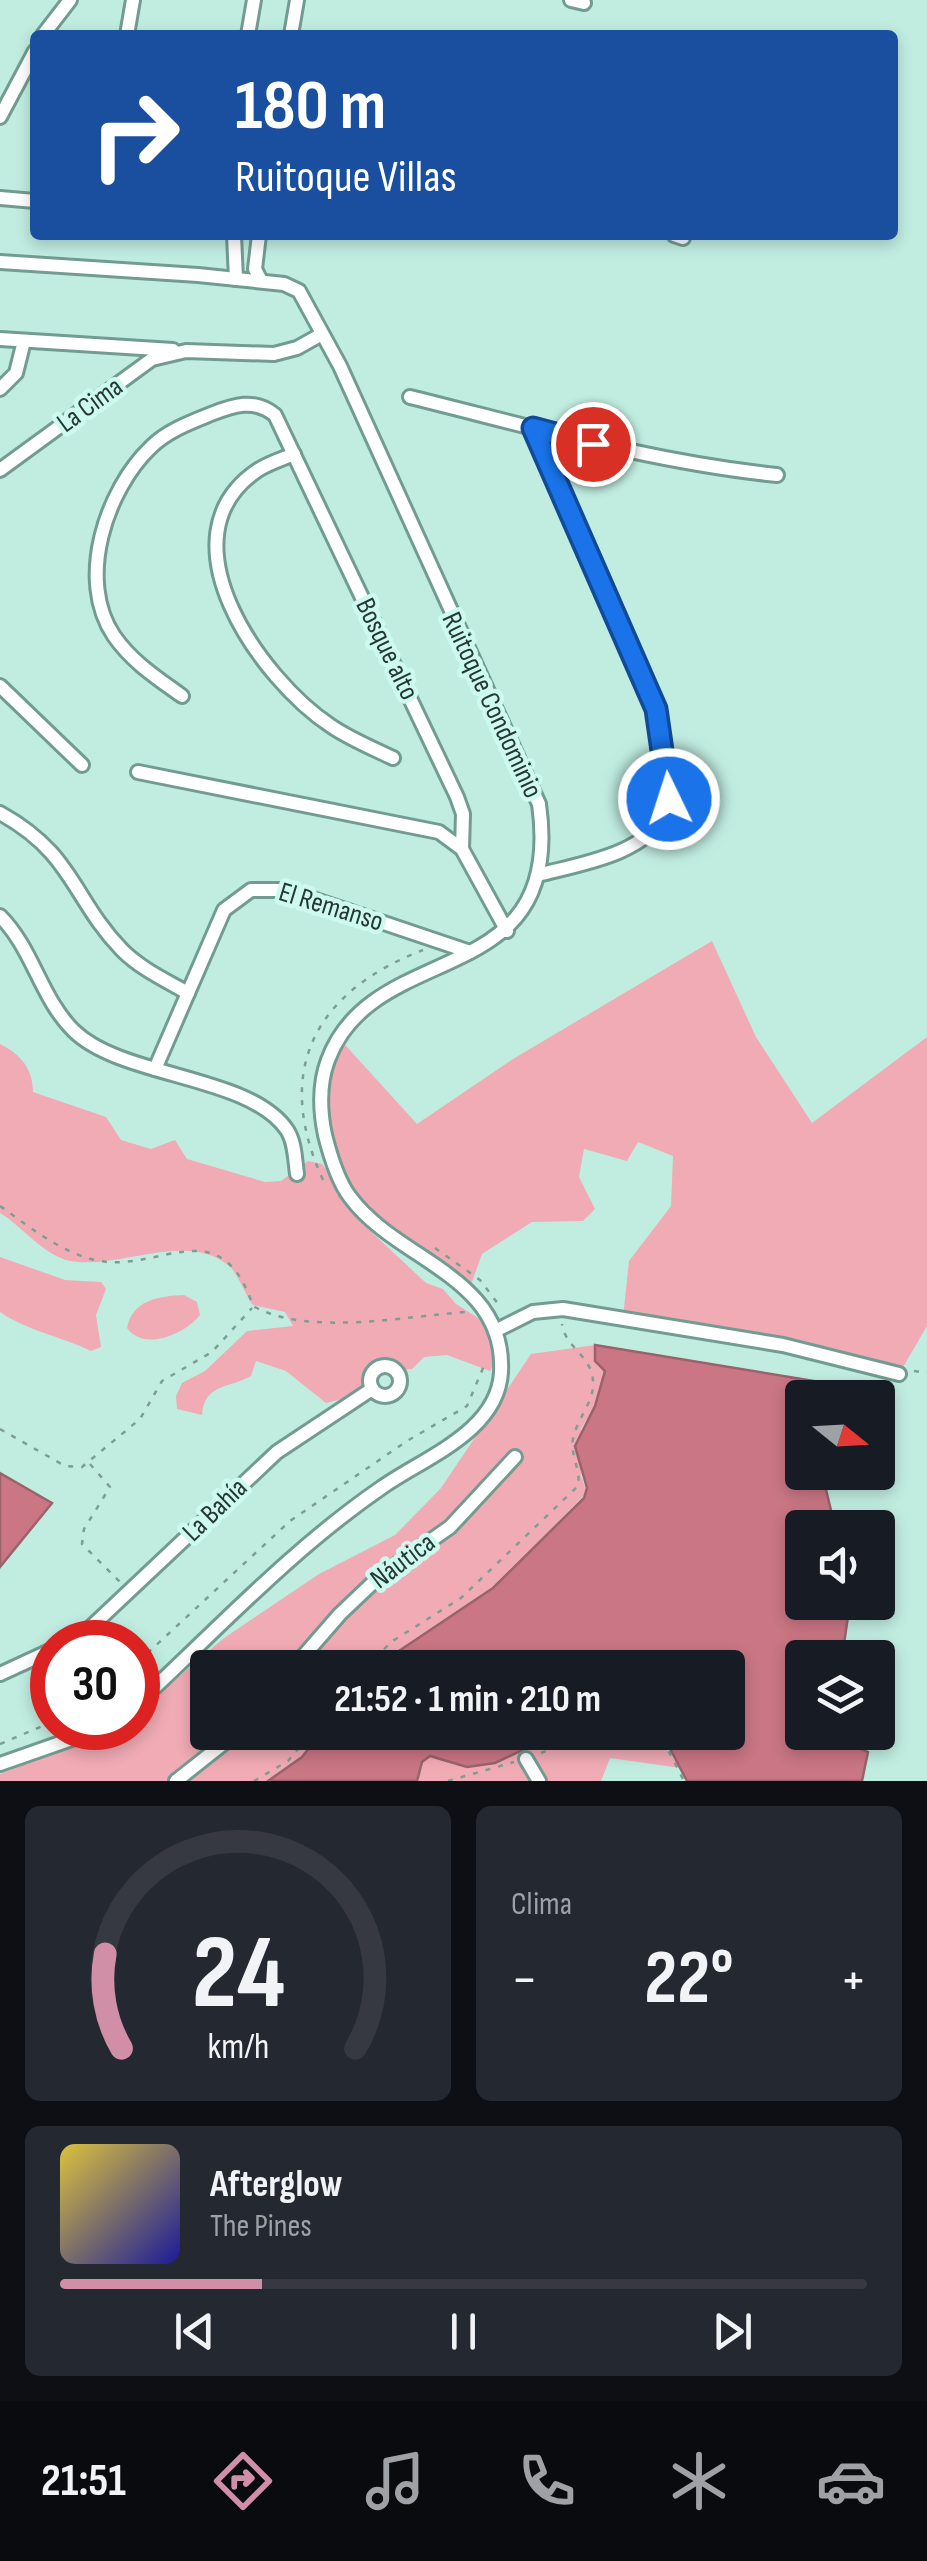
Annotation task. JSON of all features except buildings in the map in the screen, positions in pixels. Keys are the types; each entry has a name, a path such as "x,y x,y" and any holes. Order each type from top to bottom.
{"street":[{"path":"47,30 70,0"},
{"path":"129,30 133,0"},
{"path":"249,30 254,0"},
{"path":"292,30 296,0"},
{"path":"0,117 30,61"},
{"path":"0,198 30,200"},
{"path":"234,240 236,279"},
{"path":"235,240 255,254"},
{"path":"257,240 255,254 261,282"},
{"name":"Ruitoque Condominio","path":"0,262 236,279 284,284 299,292 539,804 545,844 538,874 507,931"},
{"name":"La Cima","path":"0,339 274,354 297,348 322,334"},
{"path":"0,388 16,373 24,340"},
{"name":"La Cima","path":"0,470 152,359 186,351"},
{"path":"410,396 696,466 776,475"},
{"name":"Bosque alto","path":"182,696 135,662 112,632 100,599 98,560 105,523 125,480 152,446 186,424 230,407 243,404 266,408 275,415 458,797 464,814 462,849 507,931"},
{"path":"533,428 656,709 669,778 664,815 652,831 628,847 538,874"},
{"path":"294,454 258,470 238,490 223,516 217,547 220,581 232,616 285,684 328,724 393,758"},
{"path":"0,686 82,765"},
{"path":"138,772 439,832 462,849"},
{"path":"0,812 30,829 64,864 122,950 148,971 188,993"},
{"name":"El Remanso","path":"156,1069 224,910 252,890 286,890 470,952"},
{"path":"0,916 26,948 58,1011 76,1034 156,1069 220,1089 270,1115 286,1129 297,1174"},
{"path":"160,1680 330,1523 472,1429 493,1401 502,1376 502,1328 470,1288 397,1241 350,1197 330,1155 320,1111 326,1066 337,1036 369,1006 507,931"},
{"path":"502,1328 533,1312 563,1309 783,1345 900,1374"},
{"name":"La Bahía","path":"93,1620 277,1452 372,1389"},
{"name":"Náutica","path":"309,1650 379,1576 450,1527 515,1457"},
{"path":"0,1674 30,1660"},
{"path":"0,1764 40,1750"},
{"path":"176,1781 215,1750"},
{"path":"526,1760 539,1781"}],"path":[{"path":"333,1192 322,1178 302,1103 310,1047 331,1006 399,959 443,942"},
{"path":"0,1206 64,1250 100,1261 183,1250 208,1254 230,1264 244,1280 253,1306 266,1314 317,1323 472,1312 462,1301"},
{"path":"422,1239 480,1280 502,1328"},
{"path":"0,1429 65,1466 72,1468 89,1462 140,1420 162,1381 212,1352 253,1306"},
{"path":"383,1650 461,1598 578,1486 572,1444 590,1403 593,1380 590,1366 565,1339 563,1309"},
{"path":"160,1642 290,1521 392,1450 466,1406 486,1360"},
{"path":"89,1462 110,1487 84,1529 82,1544 129,1591"},
{"path":"0,1744 30,1731"},
{"path":"254,1781 288,1760 297,1750"},
{"path":"668,1750 684,1781"}],"shaded area":[{"path":"712,941 756,1037 812,1123 927,1037 927,1326 899,1374 623,1318 629,1261 671,1206 673,1156 638,1142 627,1161 584,1149 579,1177 595,1209 583,1221 532,1222 482,1254 470,1287 370,1217 329,1155 325,1066 337,1036 417,1124 513,1059"},
{"path":"0,1044 24,1063 33,1092 106,1117 121,1140 151,1149 175,1140 187,1159 265,1182 281,1181 308,1161 322,1164 364,1225 426,1283 443,1289 456,1304 486,1323 496,1360 490,1371 447,1355 424,1357 412,1369 375,1373 350,1397 326,1403 286,1371 256,1361 251,1376 208,1397 202,1415 177,1409 176,1396 182,1383 205,1371 247,1331 293,1326 285,1312 253,1305 232,1269 212,1256 173,1251 110,1261 70,1261 42,1247 0,1213"},
{"path":"0,1257 65,1280 101,1282 106,1289 96,1315 101,1347 91,1351 0,1312"},
{"path":"184,1295 197,1302 200,1315 175,1334 143,1339 127,1328 134,1311 148,1301"},
{"path":"595,1345 595,1361 605,1371 595,1406 581,1429 581,1476 587,1492 493,1588 400,1650 210,1650 319,1574 395,1535 441,1488 531,1354"},
{"path":"595,1345 808,1380 785,1380 785,1490 826,1490 831,1510 785,1510 785,1620 847,1620 845,1640 785,1640 785,1750 863,1750 868,1752 862,1781 687,1781 671,1750 745,1750 745,1650 400,1650 493,1588 584,1498 587,1488 575,1446 595,1406 605,1371 595,1361"},
{"path":"0,1473 52,1503 0,1567"},
{"path":"190,1667 190,1750 308,1750 268,1781 0,1781 0,1774 63,1750 160,1750 160,1693"},
{"path":"307,1750 522,1750 495,1763 467,1767 430,1756 422,1762 417,1781 268,1781"},
{"path":"522,1750 668,1750 680,1768 610,1758 601,1781 417,1781 422,1762 430,1756 467,1767 495,1763"}],"route":[{"path":"593,444 533,428 656,709 662,728 669,799"}]}
